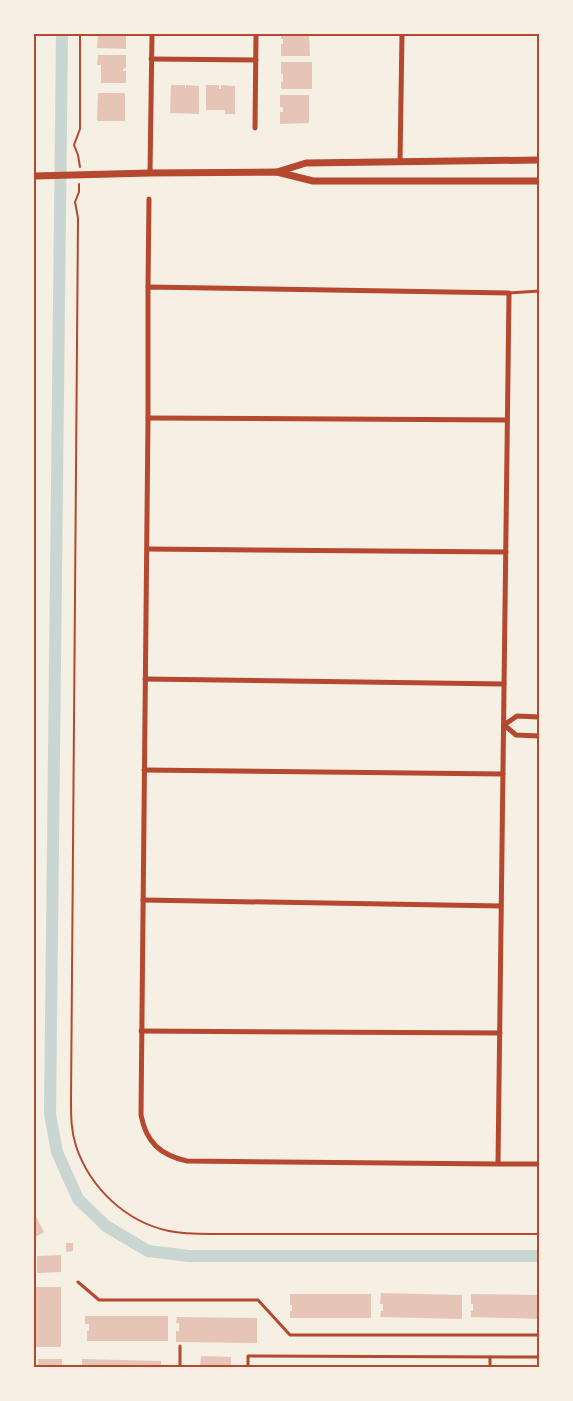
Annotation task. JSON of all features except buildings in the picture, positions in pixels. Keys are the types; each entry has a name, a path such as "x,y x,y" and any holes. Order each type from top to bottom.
{"street":[{"path":"150,172 152,34"},
{"path":"256,34 256,128"},
{"path":"400,161 402,34"},
{"path":"151,59 256,60"},
{"path":"277,172 306,163 539,160"},
{"path":"34,176 150,172 277,172 313,181 539,181"},
{"path":"149,200 141,1115 143,1128 161,1151 174,1158 187,1161 539,1164"},
{"path":"148,287 508,293 498,1164"},
{"path":"148,418 507,420"},
{"path":"147,549 506,552"},
{"path":"145,679 504,684"},
{"path":"504,725 517,716 539,717"},
{"path":"504,725 516,736 539,736"},
{"path":"144,770 503,774"},
{"path":"143,900 501,906"},
{"path":"142,1031 500,1034"}],"lane":[{"path":"508,293 539,291"},
{"path":"78,1282 99,1300 258,1300 290,1335 539,1336"},
{"path":"180,1346 180,1367"},
{"path":"248,1367 248,1356 539,1357"},
{"path":"490,1357 490,1367"}],"path":[{"path":"80,34 80,129 74,145 81,168"}],"waterway":[{"path":"62,34 50,1114 57,1152 78,1199 106,1226 148,1251 189,1256 539,1256"}]}
